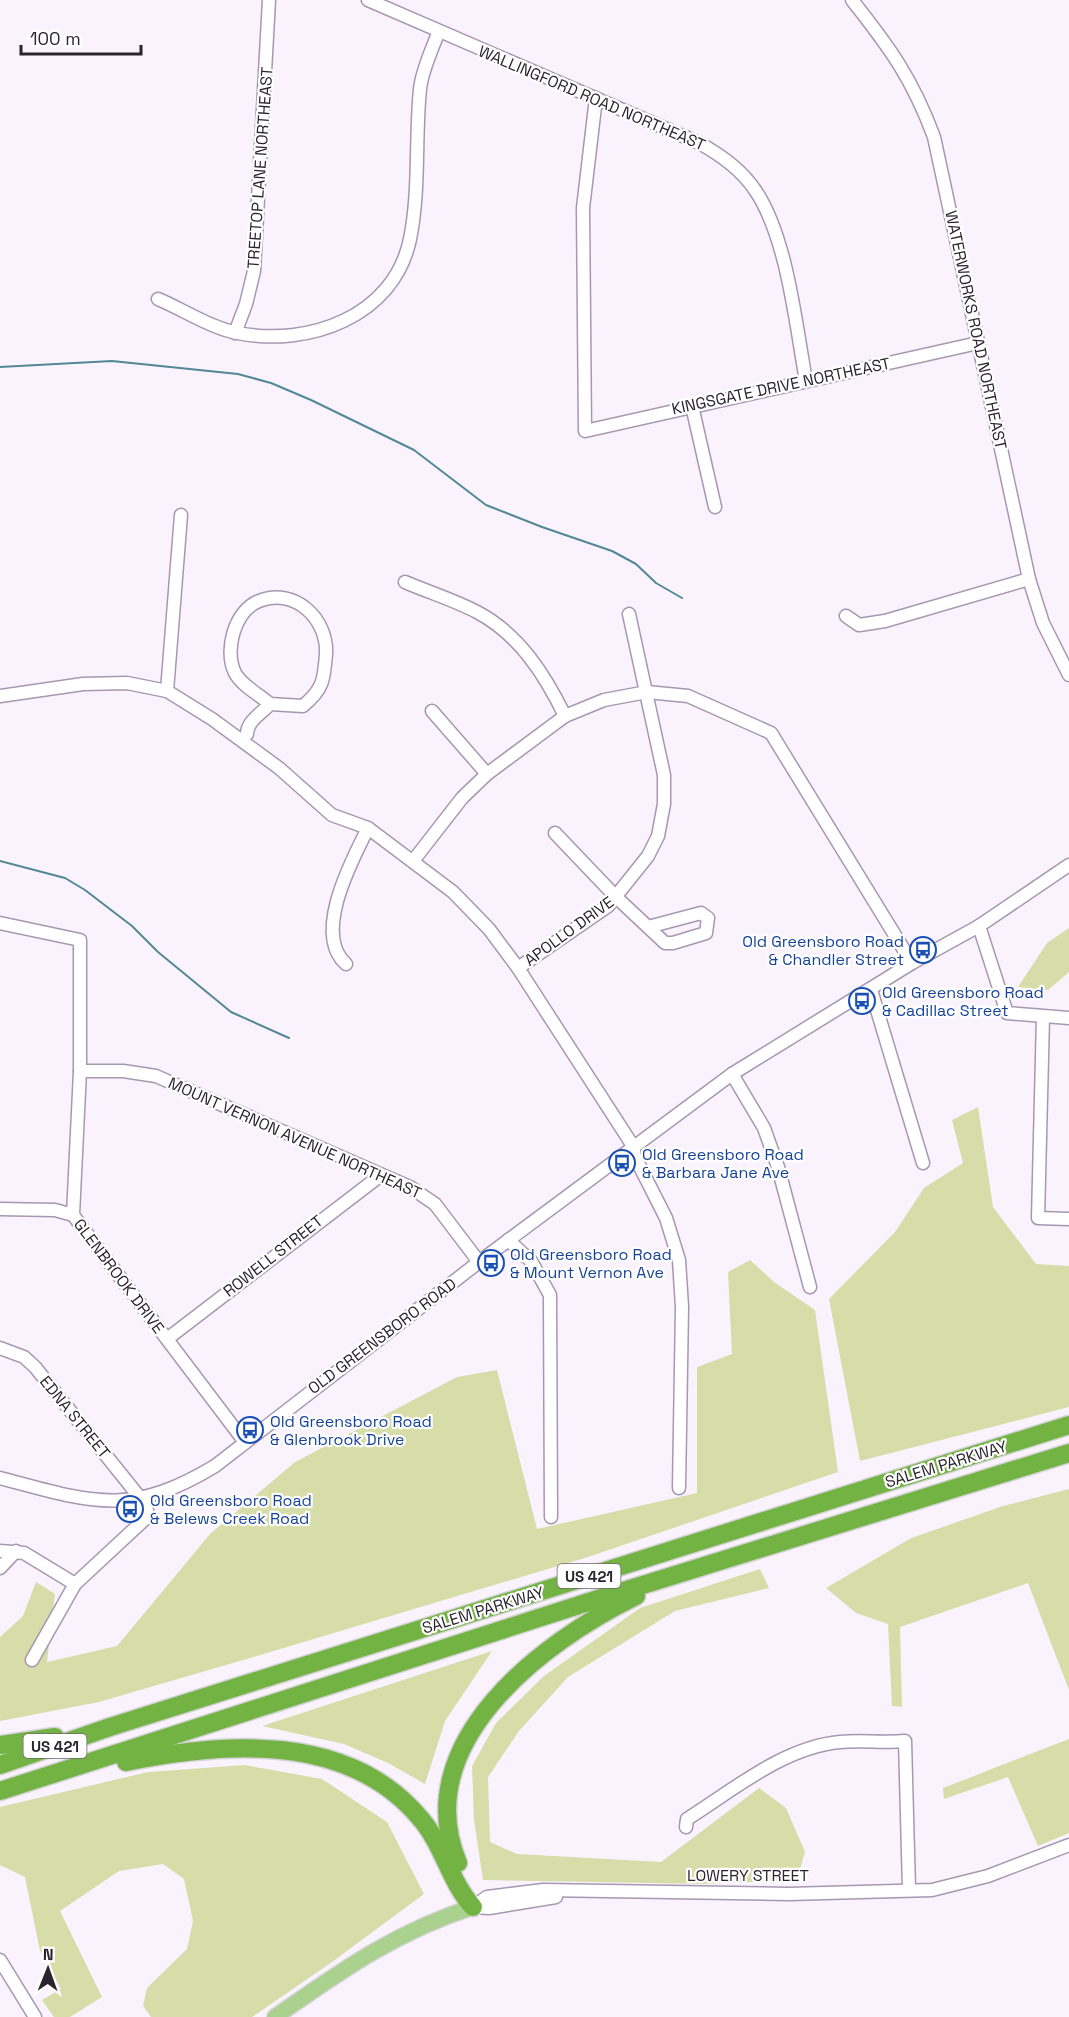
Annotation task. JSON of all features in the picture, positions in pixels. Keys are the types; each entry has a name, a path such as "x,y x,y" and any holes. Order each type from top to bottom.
{"highway":[{"name":"SALEM PARKWAY","path":"0,1765 110,1728 1069,1425"},
{"name":"SALEM PARKWAY","path":"0,1791 604,1597 684,1575 1069,1453"},
{"path":"473,1907 472,1894 452,1844 447,1806 454,1767 474,1727 519,1676 566,1637 614,1608 684,1575"},
{"path":"0,1745 110,1728"},
{"path":"30,1782 203,1750 262,1748 323,1757 373,1779 408,1804 437,1840 464,1897 473,1907"}],"main road":[{"name":"LOWERY STREET","path":"275,2017 389,1941 419,1926 473,1907"}],"street":[{"name":"TREETOP LANE NORTHEAST","path":"235,333 246,304 254,271 269,0"},
{"name":"WALLINGFORD ROAD NORTHEAST","path":"368,0 438,33 596,98 604,104 716,152 744,176 755,190 770,219 779,248 806,381"},
{"name":"WATERWORKS ROAD NORTHEAST","path":"852,0 898,59 919,96 934,137 1029,579 1043,623 1069,675"},
{"path":"158,299 235,333 290,337 319,332 347,321 388,287 401,266 410,240 416,192 420,86 438,33"},
{"name":"KINGSGATE DRIVE NORTHEAST","path":"596,98 583,208 585,431 978,343"},
{"path":"692,406 715,507"},
{"path":"167,691 181,515"},
{"path":"846,616 859,625 885,621 1029,579"},
{"path":"405,582 477,612 504,630 530,657 565,716"},
{"path":"279,598 296,602 305,608 313,614 323,630 326,647 324,679 317,694 303,706 270,704 236,674 231,655 232,633 243,615 258,601 279,598"},
{"name":"APOLLO DRIVE","path":"518,968 608,906 654,847 662,822 664,775 629,614"},
{"path":"0,696 102,683 148,686 167,691 244,737 332,815 368,828 413,861 453,892 489,929 518,968 633,1146 635,1156 666,1218 679,1260 682,1307 679,1488"},
{"path":"413,861 462,798 487,774 565,716 604,700 646,692 688,696 771,733 912,963"},
{"path":"244,737 254,718 270,704"},
{"path":"432,711 487,774"},
{"path":"346,964 337,957 334,940 335,913 345,872 368,828"},
{"path":"555,833 648,927"},
{"name":"OLD GREENSBORO ROAD","path":"0,1478 81,1499 105,1502 141,1498 184,1485 215,1466 244,1441 508,1240 732,1074 912,963 979,926 1069,865"},
{"name":"GLENBROOK DRIVE","path":"0,923 80,940 80,1071 73,1215 244,1441"},
{"path":"979,926 1007,1013 1069,1018"},
{"path":"871,990 923,1163"},
{"path":"1042,1017 1038,1218 1069,1219"},
{"name":"MOUNT VERNON AVENUE NORTHEAST","path":"80,1071 123,1071 156,1076 410,1187 435,1204 479,1262"},
{"path":"732,1074 764,1128 810,1287"},
{"name":"ROWELL STREET","path":"167,1339 381,1175"},
{"path":"0,1209 55,1210 73,1215"},
{"path":"508,1240 531,1261 550,1295 551,1517"},
{"name":"EDNA STREET","path":"0,1348 24,1356 35,1367 141,1498"},
{"path":"32,1660 75,1584 145,1519 147,1510 141,1498"},
{"path":"0,1551 16,1551 75,1584"},
{"path":"0,1568 16,1551"},
{"path":"686,1827 687,1820 696,1814 765,1770 806,1749 839,1742 905,1741 909,1889"},
{"name":"LOWERY STREET","path":"473,1907 487,1897 526,1891 789,1894 909,1889 931,1881 1010,1867 1069,1845"},
{"path":"0,1960 35,2017"}],"green space":[{"path":"1069,928 1069,972 1048,990 1018,987 1047,943"},
{"path":"978,1107 993,1207 1036,1264 1069,1266 1069,1407 860,1461 829,1299 895,1232 924,1188 963,1163 952,1120"},
{"path":"750,1260 774,1282 815,1310 838,1472 588,1557 267,1653 99,1702 0,1721 0,1637 23,1616 36,1582 55,1594 47,1662 117,1646 210,1534 295,1462 457,1377 497,1370 537,1529 697,1493 697,1367 732,1354 728,1272"},
{"path":"1069,1489 1069,1690 1028,1583 900,1627 902,1707 892,1706 888,1624 856,1613 826,1588 911,1538 1003,1506"},
{"path":"760,1569 769,1588 675,1611 568,1677 519,1731 488,1777 490,1842 517,1854 661,1862 759,1788 786,1808 805,1852 797,1880 703,1884 483,1880 474,1820 472,1766 496,1723 544,1676 640,1608"},
{"path":"492,1651 445,1721 425,1784 388,1763 344,1744 262,1726"},
{"path":"1069,1739 1069,1833 1038,1846 1008,1777 944,1799 943,1788"},
{"path":"245,1765 322,1779 387,1822 424,1894 252,2017 151,2017 143,2006 147,1988 187,1949 193,1921 184,1879 163,1864 119,1871 60,1911 102,1997 70,2017 54,2017 42,2000 61,1989 40,1951 25,1877 0,1865 0,1807 148,1772"}],"waterway":[{"path":"0,367 112,361 238,374 271,383 414,450 486,505 612,551 636,564 656,583 682,598"},
{"path":"0,861 65,878 85,890 132,926 158,952 231,1012 289,1038"}],"place":[{"name":"Old Greensboro Road & Chandler Street","path":"923,950"},
{"name":"Old Greensboro Road & Cadillac Street","path":"862,1001"},
{"name":"Old Greensboro Road & Barbara Jane Ave","path":"622,1163"},
{"name":"Old Greensboro Road & Mount Vernon Ave","path":"491,1263"},
{"name":"Old Greensboro Road & Glenbrook Drive","path":"250,1430"},
{"name":"Old Greensboro Road & Belews Creek Road","path":"130,1509"}]}
